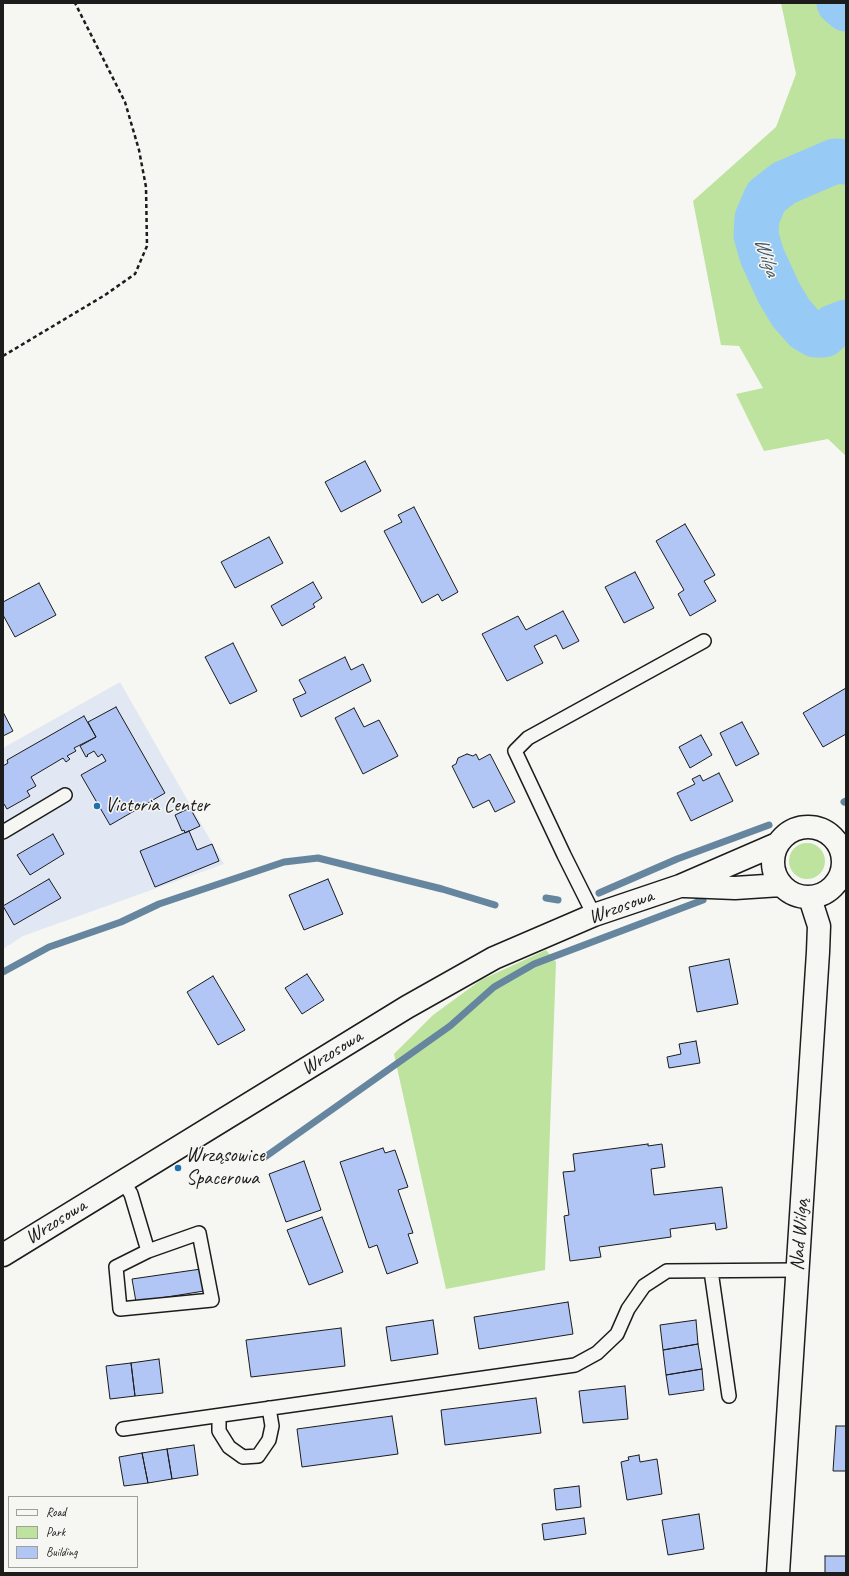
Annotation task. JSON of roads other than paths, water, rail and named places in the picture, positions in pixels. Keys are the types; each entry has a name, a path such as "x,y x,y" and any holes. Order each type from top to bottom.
{"street":[{"path":"808,826 820,828 842,842 843,864 841,874 829,891 820,896 810,898 789,892 780,885 775,876 772,865 773,854 777,844 785,835 796,828 808,826"},
{"name":"Wrzosowa","path":"3,1255 407,1006 494,958 594,915 680,886 777,844"},
{"name":"Wrzosowa","path":"680,886 735,888 780,885"},
{"name":"Nad Wilgą","path":"778,1573 819,933 819,926 810,898"}],"lane":[{"path":"594,915 515,751 528,738 704,641"},
{"path":"3,832 65,795"},
{"path":"123,1181 131,1194 148,1251"},
{"path":"199,1233 212,1300 120,1309 116,1267 148,1251 199,1233"},
{"path":"123,1429 575,1365 597,1353 617,1334 628,1309 644,1286 667,1271 797,1270"},
{"path":"711,1271 729,1396"},
{"path":"218,1416 219,1431 229,1447 243,1457 258,1456 269,1440 272,1426 269,1408"}],"waterway":[{"name":"Wilga","path":"839,3 846,9"},
{"name":"Wilga","path":"846,162 835,161 784,183 766,197 757,218 756,235 762,256 779,293 791,313 805,329 815,335 824,335 833,327 846,322"},
{"path":"599,893 677,859 769,825"},
{"path":"3,972 49,947 121,922 159,904 284,862 318,858 442,889 495,905"},
{"path":"546,898 558,900"},
{"path":"265,1157 450,1026 494,987 534,964 703,900"}],"place":[{"name":"Victoria Center","path":"97,806"},
{"name":"Wrząsowice Spacerowa","path":"178,1168"}]}
